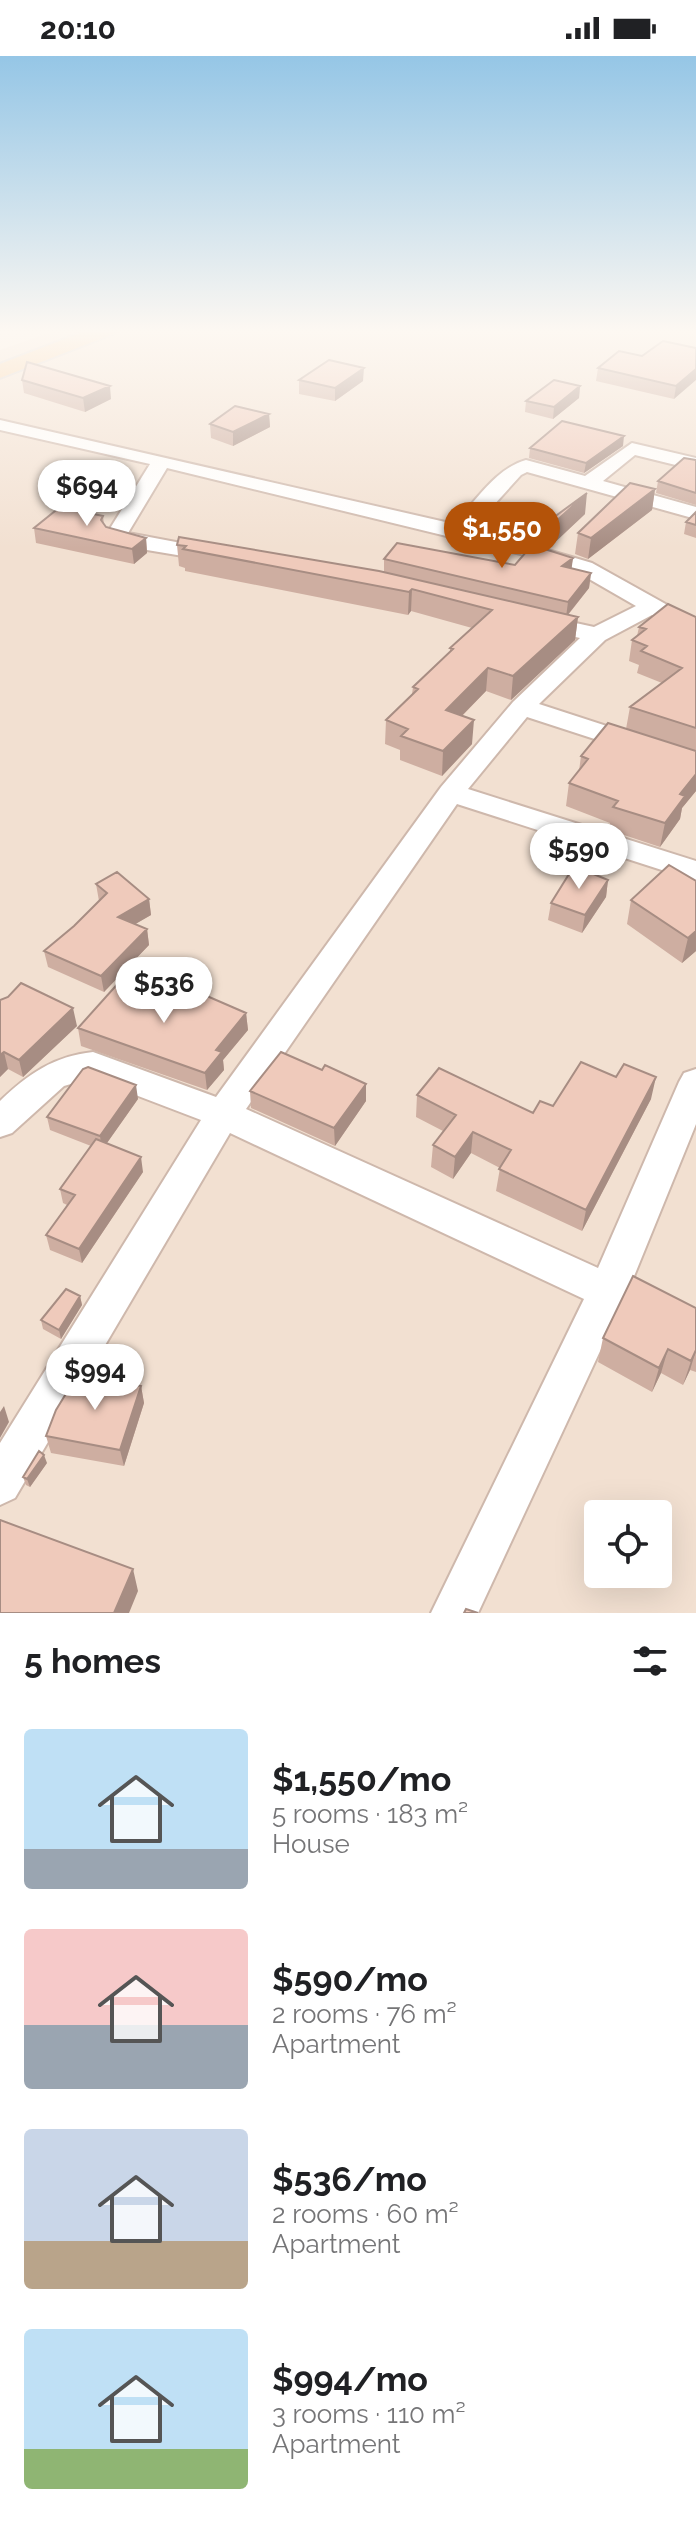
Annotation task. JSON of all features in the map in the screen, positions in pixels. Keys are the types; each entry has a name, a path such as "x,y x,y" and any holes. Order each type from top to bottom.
{"street":[{"path":"0,425 556,557 610,580 651,607 696,630"},
{"path":"588,483 632,449 696,464"},
{"path":"162,461 116,535 129,541 230,558"},
{"path":"458,532 519,467 530,466 696,513"},
{"path":"600,514 622,493"},
{"path":"556,557 578,536"},
{"path":"0,1483 223,1114 451,793 522,707 597,635 651,607"},
{"path":"519,617 597,635"},
{"path":"522,707 696,764"},
{"path":"451,793 696,871"},
{"path":"0,1123 52,1075 74,1066 93,1065 223,1114 608,1291"},
{"path":"454,1613 608,1291 696,1082"}],"shaded area":[{"path":"0,403 696,403 696,1613 0,1613"}],"building":[{"path":"534,403 559,403 554,407"},
{"path":"235,406 269,414 233,432 210,424"},
{"path":"562,421 624,436 586,463 530,448"},
{"path":"684,458 696,460 696,493 658,481"},
{"path":"630,483 655,489 591,538 578,533"},
{"path":"587,493 553,524 546,523"},
{"path":"60,507 103,516 101,520 106,527 146,538 132,549 34,528"},
{"path":"696,512 696,525 686,522"},
{"path":"179,537 379,571 578,617 513,676 488,668 446,710 474,720 443,751 401,736 408,729 386,720 418,689 413,687 453,649 450,648 492,610 412,589 409,592 183,549 186,546 177,545"},
{"path":"397,543 515,565 532,545 573,558 562,566 591,573 568,602 384,559"},
{"path":"668,604 696,617 696,728 630,707 682,668 641,651 647,646 632,640 646,629 639,627"},
{"path":"608,723 696,751 696,774 680,794 685,796 665,823 613,807 618,801 569,783 588,759 581,756"},
{"path":"669,865 696,881 696,931 688,938 631,900"},
{"path":"574,866 608,880 585,915 551,903"},
{"path":"117,872 149,899 118,917 147,929 101,976 44,951 107,893 96,884"},
{"path":"122,979 187,1007 200,993 246,1013 216,1050 222,1052 205,1073 78,1028"},
{"path":"21,983 73,1008 19,1060 4,1052 0,1055 0,1000 8,997"},
{"path":"281,1052 322,1070 325,1065 366,1084 334,1128 250,1091"},
{"path":"581,1062 616,1077 624,1064 656,1077 586,1210 499,1169 511,1150 473,1132 455,1157 433,1145 456,1115 417,1095 439,1068 533,1113 540,1101 553,1106"},
{"path":"88,1067 136,1085 100,1136 47,1117 83,1069"},
{"path":"96,1139 141,1157 79,1249 46,1235 75,1195 60,1189"},
{"path":"633,1276 696,1308 696,1350 691,1361 668,1349 659,1368 603,1338"},
{"path":"66,1289 80,1296 59,1330 41,1320"},
{"path":"78,1374 141,1386 120,1450 46,1436 56,1410"},
{"path":"39,1451 44,1455 27,1479 23,1477"},
{"path":"0,1520 133,1569 114,1613 0,1613"}]}
